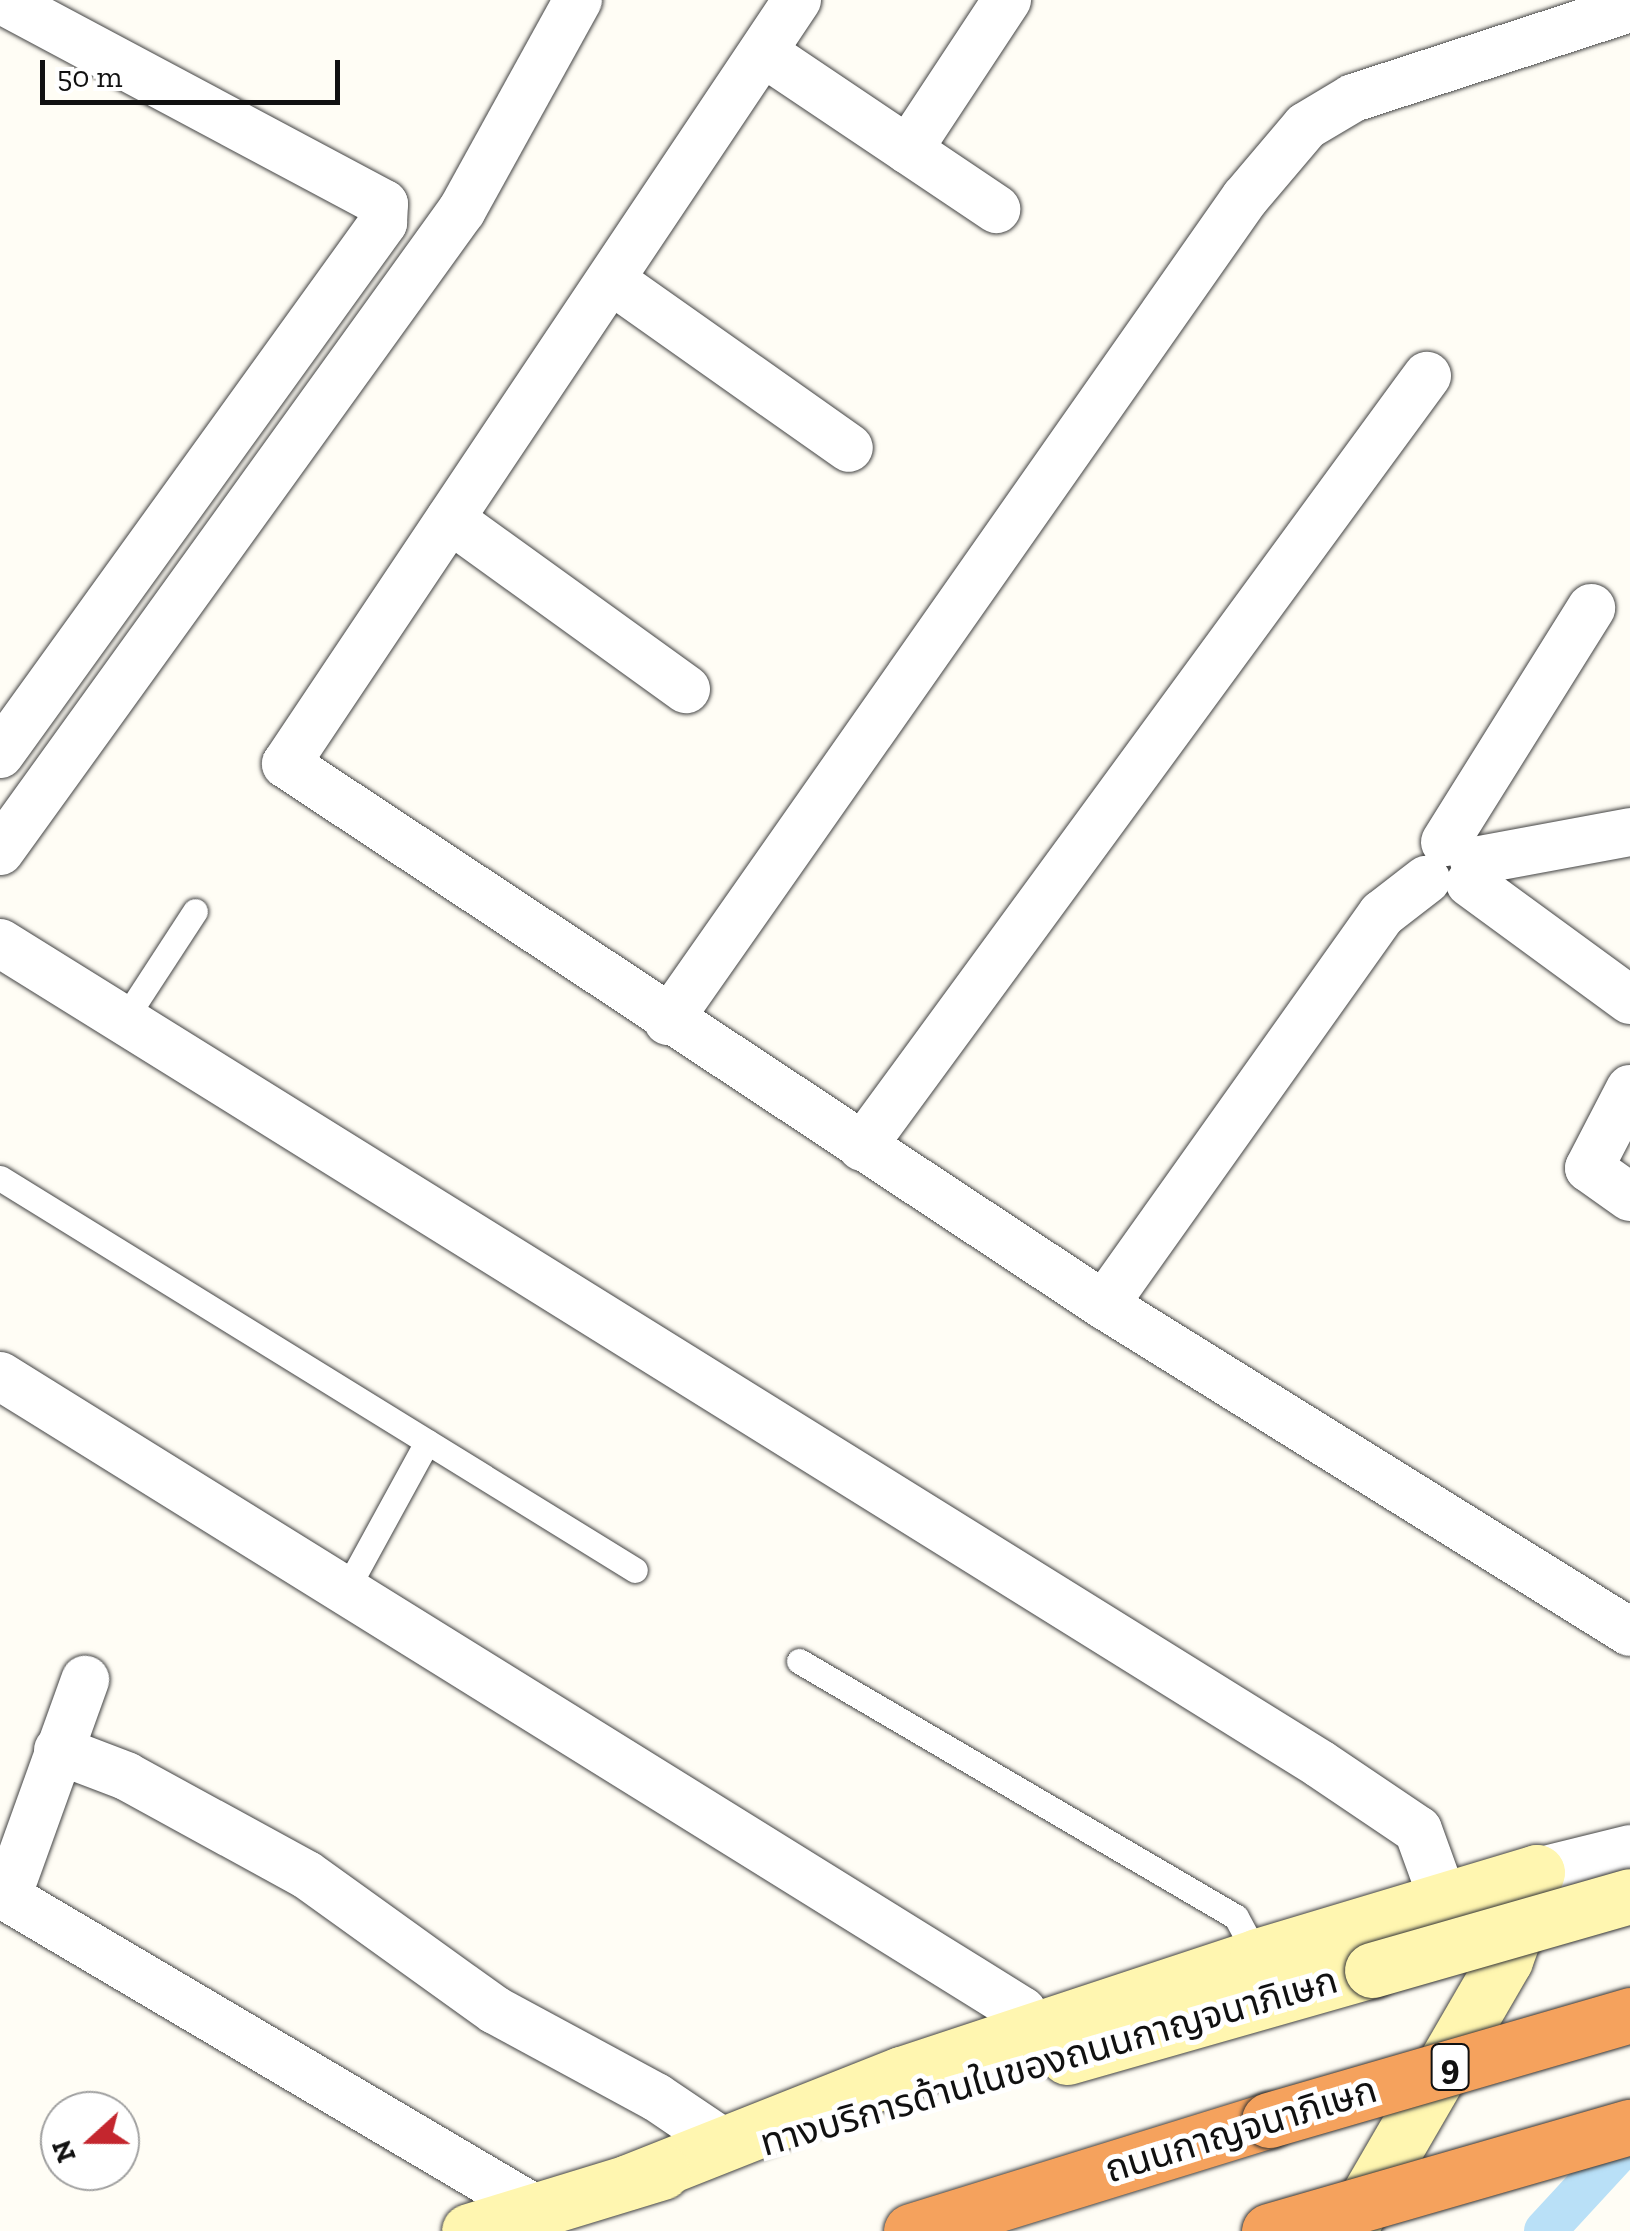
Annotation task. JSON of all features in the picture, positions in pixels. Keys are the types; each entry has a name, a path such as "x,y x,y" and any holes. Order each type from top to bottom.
{"highway":[{"name":"ถนนกาญจนาภิเษก","path":"911,2231 1269,2120 1630,2015"},
{"path":"1270,2231 1630,2127"}],"main road":[{"path":"628,2182 721,2141 1032,2031 1256,1956 1538,1872"},
{"path":"1348,2231 1505,1960 1538,1872"},
{"name":"ทางบริการด้านในของถนนกาญจนาภิเษก","path":"469,2231 1630,1896"}],"street":[{"path":"0,754 383,223 384,204 2,0"},
{"path":"0,851 462,210 578,0"},
{"path":"797,0 286,764 668,1021 1104,1305 1630,1632"},
{"path":"908,150 1008,0"},
{"path":"668,1021 1245,198 1306,126 1353,98 1630,8"},
{"path":"764,53 996,209"},
{"path":"611,280 848,448"},
{"path":"862,1147 1427,376"},
{"path":"450,520 686,689"},
{"path":"1454,866 1591,608"},
{"path":"1104,1305 1382,914 1454,866 1630,832"},
{"path":"1454,866 1630,1000"},
{"path":"0,943 1352,1786 1418,1830 1443,1900"},
{"path":"1630,1089 1589,1168 1630,1197"},
{"path":"0,1376 1022,2011 1032,2031"},
{"path":"85,1680 4,1895 535,2209"},
{"path":"58,1750 126,1776 306,1874 495,2010 656,2097 721,2141"},
{"path":"1538,1872 1630,1849"}],"lane":[{"path":"124,1020 194,911"},
{"path":"0,1178 636,1570"},
{"path":"346,1590 426,1442"},
{"path":"799,1661 1236,1917 1256,1956"}],"waterway":[{"path":"1545,2231 1630,2139"}]}
